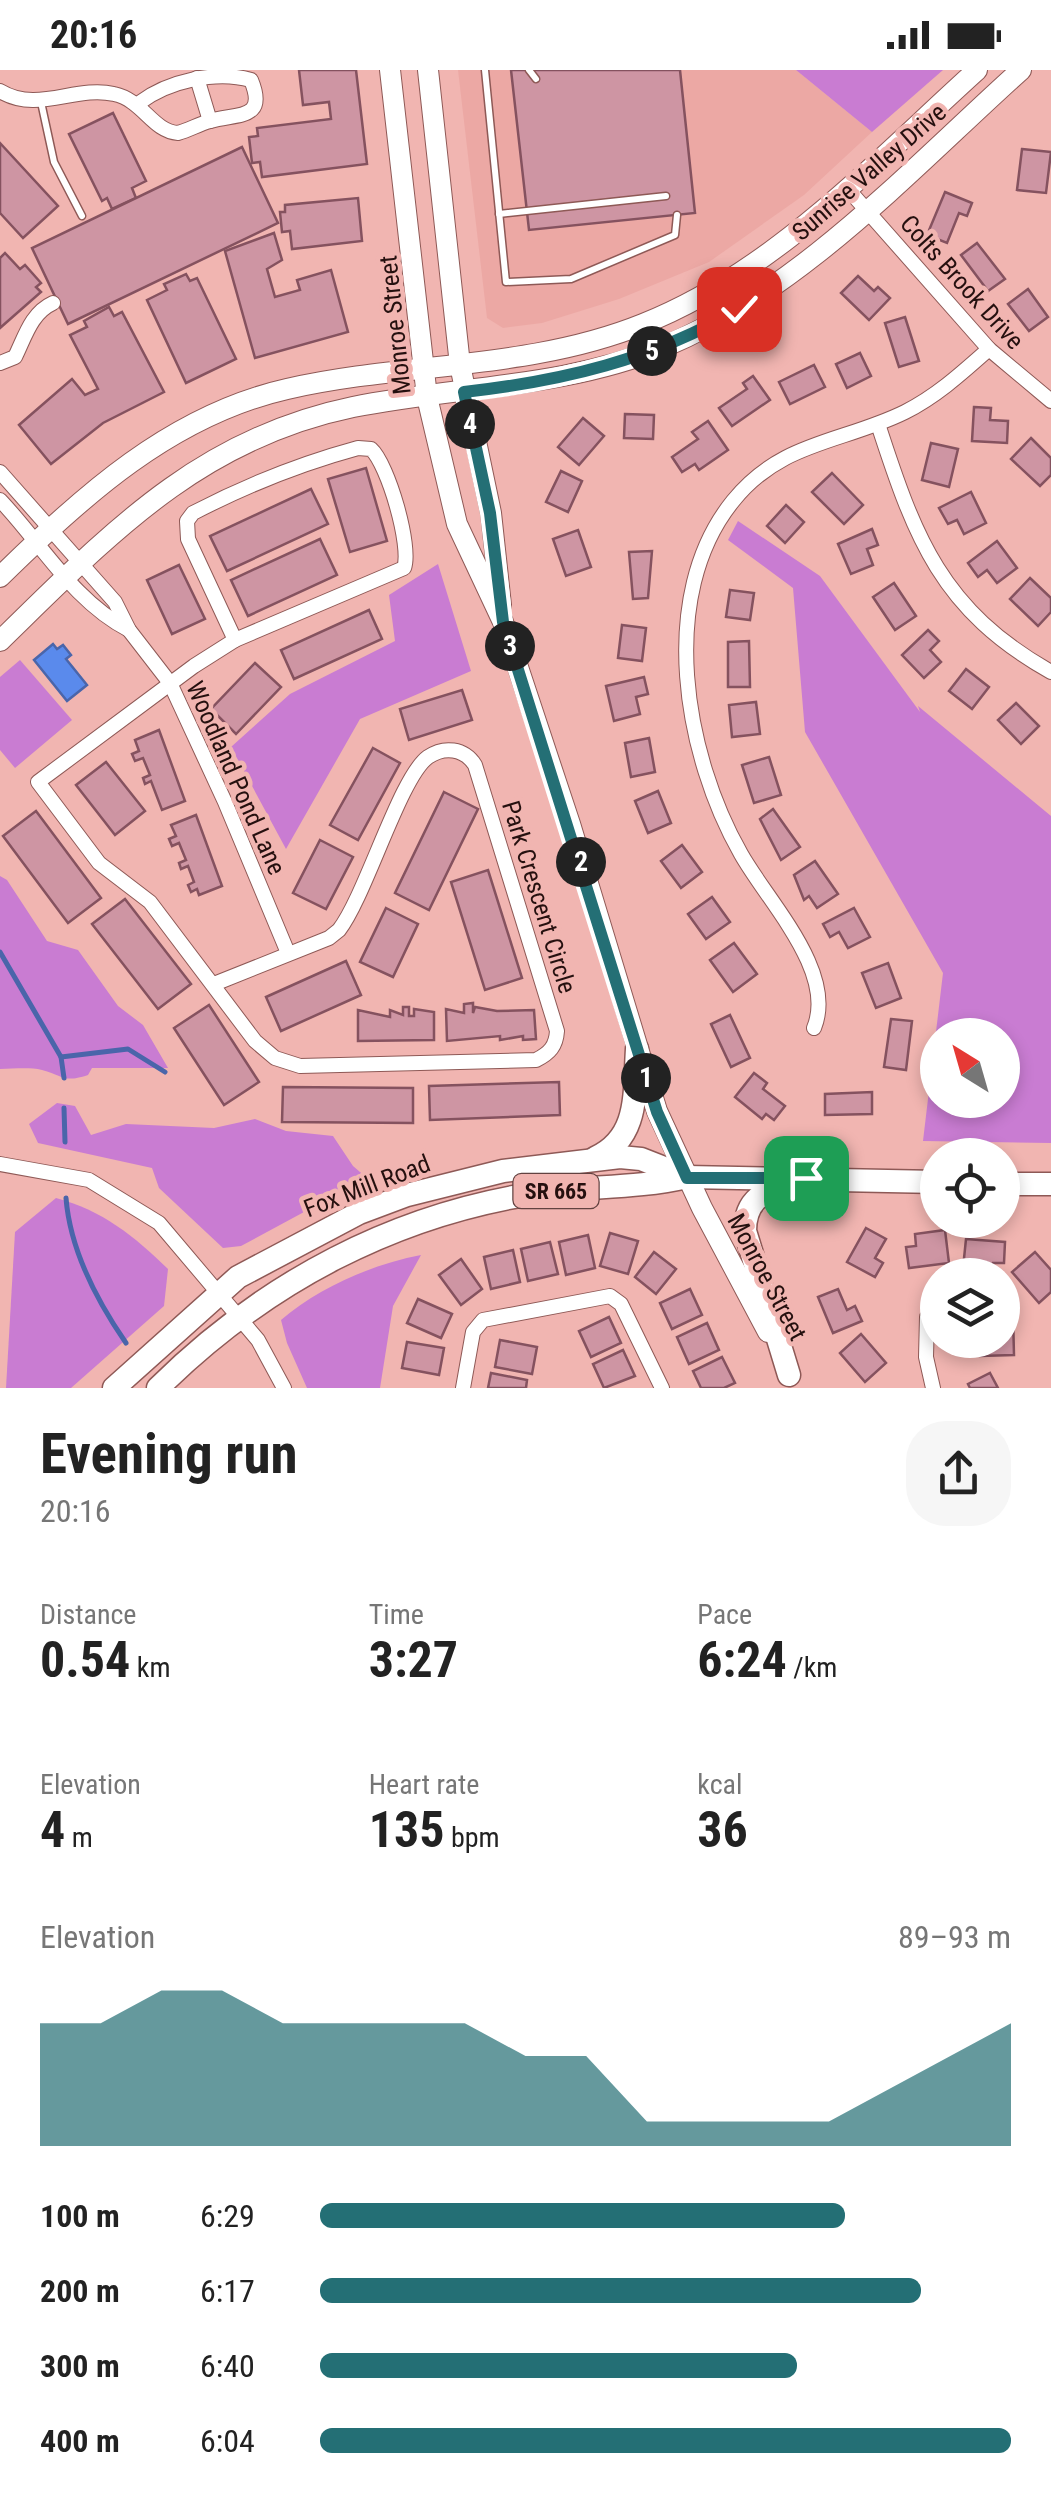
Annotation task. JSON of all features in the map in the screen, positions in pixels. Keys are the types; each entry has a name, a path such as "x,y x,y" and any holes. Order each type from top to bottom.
{"main road":[{"name":"Monroe Street","path":"390,70 428,396 457,524 503,622 564,805 657,1112 792,1382"},
{"name":"Monroe Street","path":"428,70 460,365 490,513 503,622"},
{"name":"Sunrise Valley Drive","path":"0,577 44,535 140,456 228,409 307,385 570,347 665,315 750,268 978,70"},
{"name":"Sunrise Valley Drive","path":"0,640 151,499 241,443 329,412 586,374 688,336 782,280 1022,70"},
{"path":"591,1160 620,1144 628,1130 637,1049"},
{"name":"Fox Mill Road","path":"158,1388 230,1303 238,1277 314,1235 407,1195 503,1170 591,1160 641,1159 687,1178"},
{"name":"Fox Mill Road","path":"114,1388 230,1303 428,1219 546,1192 651,1186 687,1178 920,1181"},
{"path":"792,1382 746,1231 745,1216 755,1198 806,1178"},
{"path":"1020,1184 1051,1184"}],"street":[{"path":"0,91 9,97 41,102 104,92 139,103 168,132 178,134 249,112 254,107 256,91 246,77 197,78 162,88 139,103"},
{"path":"197,78 210,121"},
{"name":"Colts Brook Drive","path":"846,188 990,348 1051,400"},
{"path":"0,377 2,362 15,357 30,323 42,308 52,303"},
{"path":"814,1028 820,1004 814,972 740,853 708,777 689,677 692,592 698,565 715,526 751,481 795,450 878,424 933,395 990,348"},
{"path":"878,424 904,504 933,565 975,617 1000,639 1051,672"},
{"path":"170,684 236,640 404,568 406,546 388,479 383,462 371,450 358,448 297,464 193,513 187,521 188,539 236,640"},
{"path":"0,472 44,535"},
{"path":"0,500 44,535"},
{"name":"Woodland Pond Lane","path":"44,535 72,569 119,608 129,630 170,684 288,952"},
{"name":"Park Crescent Circle","path":"170,684 38,782 99,863 150,902 264,1050 300,1066 536,1060 547,1055 556,1040 557,1031 475,764 457,751 445,750 419,766 339,930 329,938 214,984"},
{"path":"0,1164 88,1180 160,1223 258,1340 284,1388"},
{"path":"463,1388 473,1332 483,1320 610,1296 621,1304 662,1388"},
{"path":"926,1358 933,1388"}],"lane":[{"path":"485,70 506,282 571,279 676,234 677,215"},
{"path":"529,70 536,80"},
{"path":"41,102 54,162 82,216"},
{"path":"499,214 666,196"}],"shaded area":[{"path":"458,70 796,70 872,132 804,195 709,262 619,299 542,323 503,328 487,318"},
{"path":"796,70 943,70 872,132"},
{"path":"738,521 820,576 920,712 918,706 1051,816 1051,1143 1020,1143 1020,1138 923,1138 926,1118 1020,1118 1020,1018 938,1018 943,973 805,732 793,588 728,540"},
{"path":"438,564 471,671 360,719 286,849 231,747 290,694 395,641 389,595"},
{"path":"20,660 72,720 15,768 0,750 0,677"},
{"path":"0,876 7,880 47,941 78,950 118,1006 143,1025 168,1068 92,1068 88,1075 68,1079 37,1069 0,1069"},
{"path":"57,1103 75,1106 91,1135 126,1124 214,1128 255,1119 286,1131 333,1136 353,1166 367,1178 241,1246 223,1248 159,1188 152,1168 38,1143 29,1124"},
{"path":"56,1198 116,1226 168,1269 164,1306 71,1388 6,1388 15,1232"},
{"path":"421,1255 393,1306 380,1388 307,1388 281,1320 347,1279"}],"water":[{"path":"53,644 57,649 63,645 71,655 66,659 87,685 67,701 34,660"}],"building":[{"path":"299,70 356,70 367,164 262,177 260,162 252,163 249,137 258,136 257,128 331,119 329,102 303,105"},
{"path":"511,70 680,70 695,213 529,230"},
{"path":"113,113 146,181 132,188 136,198 112,209 107,198 102,201 69,134"},
{"path":"0,143 58,206 23,238 0,213"},
{"path":"242,147 278,223 68,324 32,248"},
{"path":"1022,149 1051,152 1046,193 1017,190"},
{"path":"945,192 972,203 967,216 959,213 947,243 927,235"},
{"path":"358,198 362,241 292,249 290,231 282,232 280,212 285,212 285,205"},
{"path":"274,233 282,260 267,269 275,297 300,290 297,280 331,270 348,332 255,358 225,251"},
{"path":"977,243 1005,279 988,291 961,255"},
{"path":"5,253 20,269 25,265 41,283 36,287 41,292 0,328 0,258"},
{"path":"186,274 190,281 197,278 236,359 186,383 147,300 167,290 164,284"},
{"path":"858,276 874,291 878,287 890,298 869,320 841,293"},
{"path":"1028,289 1048,317 1029,331 1008,304"},
{"path":"109,307 114,316 122,312 164,392 103,423 51,464 19,425 72,379 85,395 98,389 70,335 87,327 84,321"},
{"path":"905,317 919,361 899,367 885,323"},
{"path":"860,353 871,376 847,388 836,364"},
{"path":"814,365 825,387 790,404 779,382"},
{"path":"753,376 770,400 732,426 719,408 747,389 743,383"},
{"path":"974,407 991,408 990,420 1008,421 1007,443 972,441"},
{"path":"625,414 654,415 653,439 624,438"},
{"path":"583,418 604,436 579,465 558,447"},
{"path":"708,421 728,450 699,470 695,464 682,472 672,457 698,439 692,432"},
{"path":"1031,438 1051,458 1051,475 1040,486 1011,459"},
{"path":"931,443 958,449 949,487 922,480"},
{"path":"366,468 387,541 350,552 328,479"},
{"path":"561,471 582,481 568,512 546,502"},
{"path":"832,473 863,505 844,524 812,492"},
{"path":"311,489 328,524 227,571 210,536"},
{"path":"971,492 986,523 964,534 957,520 948,524 939,508"},
{"path":"786,505 804,522 785,543 767,526"},
{"path":"872,529 878,545 867,549 873,565 851,574 838,544"},
{"path":"578,530 591,567 566,576 553,539"},
{"path":"320,539 337,575 248,616 231,580"},
{"path":"997,541 1017,568 997,583 987,570 978,577 968,563"},
{"path":"652,551 648,598 633,599 629,552"},
{"path":"179,565 205,619 172,634 147,580"},
{"path":"1030,578 1051,598 1051,612 1038,626 1010,599"},
{"path":"894,583 916,616 895,630 873,597"},
{"path":"730,590 754,593 750,620 726,617"},
{"path":"369,610 382,639 294,679 281,650"},
{"path":"622,625 646,628 642,661 618,658"},
{"path":"928,630 939,641 930,650 941,662 924,678 902,655"},
{"path":"749,641 750,687 728,687 728,642"},
{"path":"255,663 281,687 236,734 211,709"},
{"path":"966,669 989,687 972,709 949,691"},
{"path":"644,677 648,694 636,697 640,714 614,721 606,686"},
{"path":"462,690 472,720 409,740 400,709"},
{"path":"756,702 760,734 732,737 729,705"},
{"path":"1016,703 1039,726 1021,744 998,720"},
{"path":"159,730 185,801 162,810 151,781 145,784 143,778 150,775 143,758 135,761 132,754 139,751 135,740"},
{"path":"649,738 655,772 631,777 625,743"},
{"path":"373,748 400,763 358,840 330,825"},
{"path":"769,757 781,795 754,803 742,765"},
{"path":"106,762 145,811 115,835 76,785"},
{"path":"658,791 671,823 648,833 635,801"},
{"path":"444,792 478,809 429,910 395,893"},
{"path":"773,809 800,847 781,860 760,819"},
{"path":"36,811 101,898 68,923 3,836"},
{"path":"196,815 222,886 199,895 197,889 191,892 188,885 194,882 188,866 181,869 179,863 186,860 179,843 172,846 169,839 176,836 171,825"},
{"path":"320,840 353,857 326,909 293,893"},
{"path":"682,845 702,872 681,888 661,861"},
{"path":"815,861 838,894 817,908 809,896 804,900 794,875"},
{"path":"488,870 522,978 485,990 451,882"},
{"path":"712,897 730,922 706,939 688,914"},
{"path":"125,899 191,984 158,1009 92,924"},
{"path":"386,908 418,924 393,977 360,962"},
{"path":"854,908 870,937 848,948 839,932 830,937 823,924"},
{"path":"734,943 757,974 733,992 710,960"},
{"path":"346,961 361,995 281,1031 266,997"},
{"path":"888,963 901,998 876,1008 862,973"},
{"path":"473,1003 473,1013 475,1007 534,1010 536,1039 523,1040 523,1036 500,1040 500,1036 447,1041 446,1009 464,1013 464,1004"},
{"path":"209,1005 259,1082 224,1105 174,1028"},
{"path":"403,1007 409,1007 409,1016 414,1016 414,1009 434,1012 434,1040 358,1041 358,1010 390,1017 390,1010 403,1015"},
{"path":"730,1015 750,1058 731,1067 711,1024"},
{"path":"891,1019 912,1021 906,1070 884,1067"},
{"path":"754,1073 767,1083 763,1089 785,1106 774,1120 766,1114 762,1119 735,1097"},
{"path":"559,1082 560,1115 430,1120 429,1086"},
{"path":"283,1087 413,1088 413,1123 282,1122"},
{"path":"872,1092 872,1114 825,1115 825,1094"},
{"path":"866,1228 886,1239 875,1258 883,1263 875,1277 847,1262"},
{"path":"610,1233 638,1241 628,1274 600,1266"},
{"path":"920,1233 920,1238 946,1238 948,1258 920,1258 920,1267 909,1268 906,1247 916,1246 915,1234"},
{"path":"588,1235 595,1268 566,1275 559,1242"},
{"path":"966,1239 1005,1242 1004,1258 964,1258"},
{"path":"550,1242 558,1274 528,1281 521,1249"},
{"path":"513,1250 520,1282 491,1289 484,1257"},
{"path":"654,1252 676,1269 656,1294 635,1277"},
{"path":"1035,1252 1051,1270 1051,1292 1039,1303 1020,1281 1020,1265"},
{"path":"461,1259 482,1289 461,1305 439,1275"},
{"path":"690,1289 702,1315 672,1329 660,1303"},
{"path":"838,1289 847,1310 855,1306 862,1321 833,1333 818,1297"},
{"path":"418,1299 452,1314 441,1338 407,1323"},
{"path":"609,1317 621,1343 591,1357 579,1331"},
{"path":"707,1323 719,1350 689,1364 677,1337"},
{"path":"861,1334 886,1363 865,1382 840,1353"},
{"path":"500,1340 537,1347 532,1374 495,1367"},
{"path":"407,1342 444,1348 439,1375 402,1368"},
{"path":"623,1350 635,1376 604,1388 593,1364"},
{"path":"722,1357 735,1383 724,1388 701,1388 693,1371"},
{"path":"491,1373 527,1380 526,1388 488,1388"},
{"path":"990,1373 998,1388 970,1388 968,1384"}],"waterway":[{"path":"0,952 61,1057 128,1049 165,1072"},
{"path":"61,1057 64,1078"},
{"path":"64,1108 65,1142"},
{"path":"66,1198 73,1236 87,1274 126,1343"}],"route":[{"path":"739,309 664,347 586,374 464,392 490,513 503,622 570,824 657,1112 687,1178 806,1178"}]}
